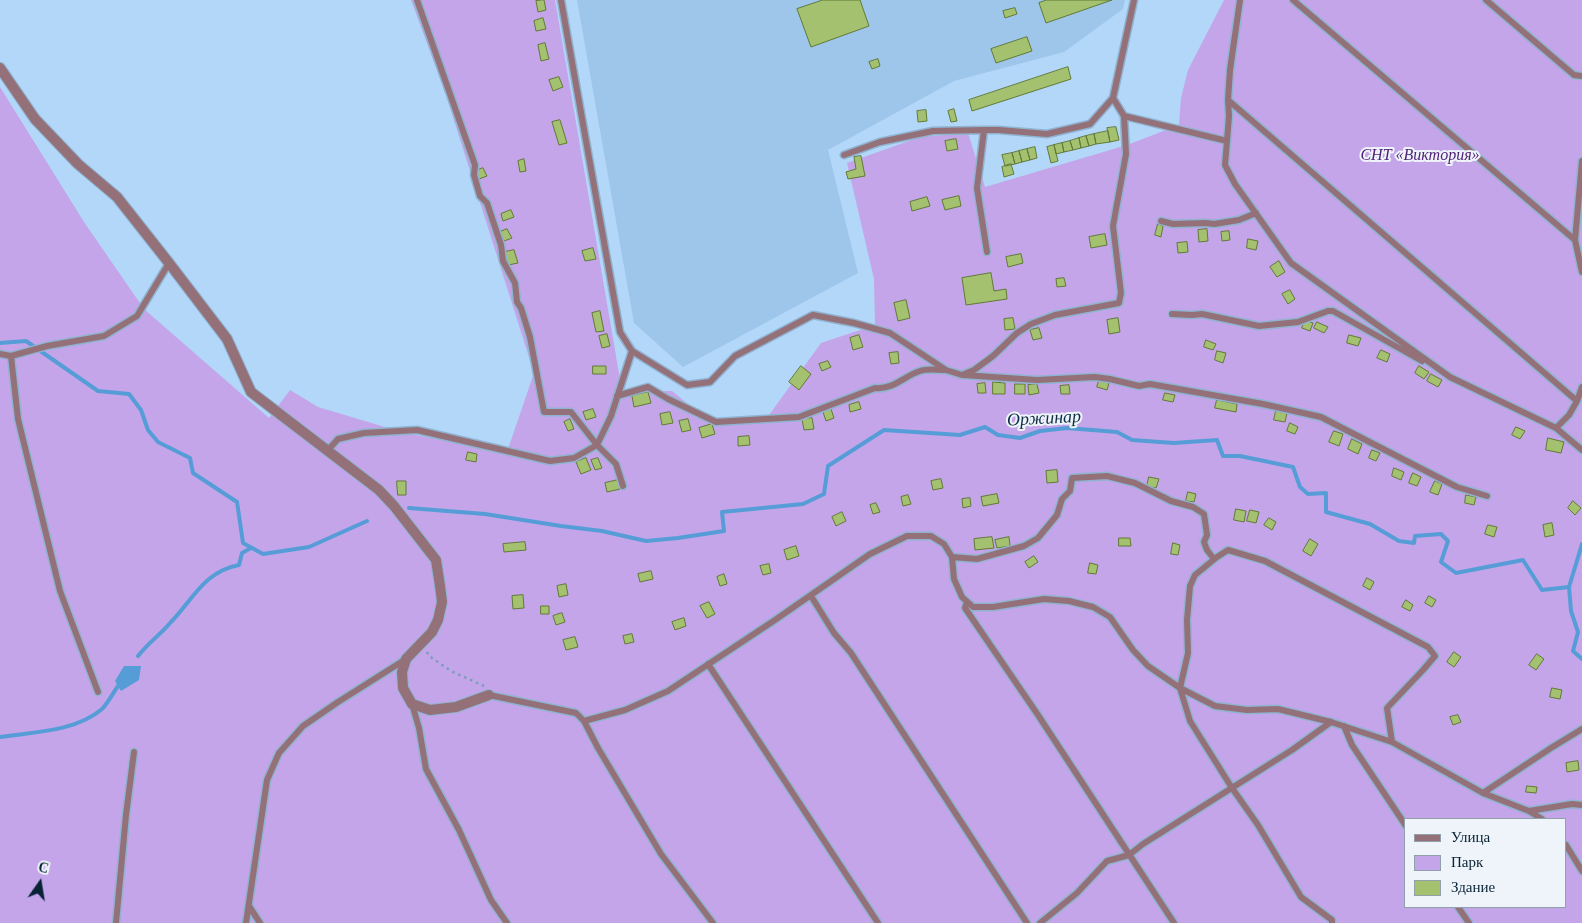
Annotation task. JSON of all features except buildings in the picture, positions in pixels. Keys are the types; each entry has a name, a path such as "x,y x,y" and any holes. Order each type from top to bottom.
{"street":[{"path":"0,68 35,119 78,164 118,198 169,263 227,339 251,392 379,490 394,506 436,560 442,602 438,620 432,632 406,659 402,672 404,688 412,704 430,710 456,707 487,690"}],"lane":[{"path":"417,0 475,165 474,175 480,196 487,203 501,244 503,261 516,283 517,302 521,308 530,337 544,412 570,412 597,445 616,464 623,486"},
{"path":"561,0 620,332 632,351 687,384 710,382 735,356 813,315 854,323 890,333 946,370 962,375 1037,380 1110,379 1139,386 1150,384 1205,392 1304,412 1321,418 1456,486 1487,496"},
{"path":"844,155 880,142 933,131 998,130 1047,134 1090,124 1113,98 1134,0"},
{"path":"1240,0 1230,70 1225,165 1235,184 1291,263 1450,377"},
{"path":"1293,0 1575,240"},
{"path":"1486,0 1574,75 1582,76"},
{"path":"962,375 974,370 993,356 1017,333 1031,324 1056,315 1120,303 1121,293 1113,226 1126,154 1124,116 1113,98"},
{"path":"1228,100 1577,401"},
{"path":"1124,116 1227,141"},
{"path":"984,130 977,188 987,252"},
{"path":"1582,161 1575,240 1582,272"},
{"path":"1161,221 1173,224 1214,224 1239,220 1256,214"},
{"path":"0,354 11,356 47,346 104,336 137,316 169,263"},
{"path":"1172,314 1202,314 1259,326 1293,323 1333,311 1450,377 1556,428 1582,450"},
{"path":"328,450 338,439 364,433 417,430 550,461 574,458 597,445 618,396 632,351"},
{"path":"11,356 18,419 60,591 98,692"},
{"path":"618,396 648,387 668,399 716,422 799,417 875,388 884,389 922,370 946,370"},
{"path":"1556,428 1569,415 1582,387"},
{"path":"952,557 977,559 1024,546 1038,538 1057,515 1062,499 1070,491 1072,478 1107,476 1135,483 1171,500 1193,507 1204,514 1207,535 1204,542 1214,559"},
{"path":"584,721 625,710 668,691 811,596 870,554 907,536 931,536 944,544 952,557 954,579 962,597 973,607 993,607 1044,599 1069,600 1093,607 1110,617 1133,650 1148,666 1180,688 1215,706 1247,710 1278,709 1331,722 1392,742 1484,794 1529,811 1540,818"},
{"path":"1332,923 1332,920 1301,897 1258,825 1232,788 1190,721 1180,688 1188,653 1187,620 1190,586 1196,575 1214,559 1228,550 1265,561 1428,647 1435,656 1386,708 1392,742"},
{"path":"811,596 1027,923"},
{"path":"967,602 965,608 985,635 1174,923"},
{"path":"246,923 266,780 279,753 303,726 406,659"},
{"path":"708,664 878,923"},
{"path":"487,690 576,713 584,721 661,854 713,923"},
{"path":"412,704 419,728 426,769 459,830 491,900 507,923"},
{"path":"1040,923 1077,893 1106,861 1129,855 1143,844 1292,750 1331,722"},
{"path":"1344,726 1352,745 1404,823"},
{"path":"1484,794 1582,729"},
{"path":"116,923 134,752"},
{"path":"1529,811 1572,804 1582,805"},
{"path":"1567,847 1582,871"},
{"path":"249,906 260,923"},
{"path":"1459,908 1469,923"}],"path":[{"path":"423,641 428,656 451,671 487,690"}],"shaded area":[{"path":"577,0 1125,0 1123,9 1064,52 954,81 828,150 858,273 683,367 634,323"},
{"path":"124,666 141,666 139,680 121,691 115,681"}],"green space":[{"name":"СНТ «Виктория»","path":"411,0 555,0 622,391 672,391 705,418 767,418 821,343 875,325 874,279 847,163 920,137 968,133 985,187 1127,145 1179,125 1181,98 1188,70 1224,0 1582,0 1582,923 0,923 0,87 84,222 144,309 269,418 290,390 318,407 405,433 507,452 534,373 445,92"}],"waterway":[{"path":"0,343 26,341 98,391 129,394 141,410 148,430 158,442 190,458 193,473 237,502 243,543 263,554 309,547 367,521"},
{"name":"Оржинар","path":"409,508 485,514 602,531 646,541 724,531 722,512 803,504 824,494 828,466 884,430 960,435 985,427 998,435 1020,438 1040,431 1067,428 1117,432 1132,440 1174,443 1217,440 1223,456 1240,456 1293,467 1300,487 1308,494 1326,493 1326,512 1370,524 1399,541 1414,543 1415,536 1441,534 1448,541 1441,562 1456,573 1523,560 1542,590 1569,587 1571,611 1578,632 1573,651 1582,659"},
{"path":"1569,587 1582,544"},
{"path":"138,656 179,613 200,587 217,573 239,565 242,553 251,548"},
{"path":"0,737 67,727 91,717 102,709 118,686"}]}
